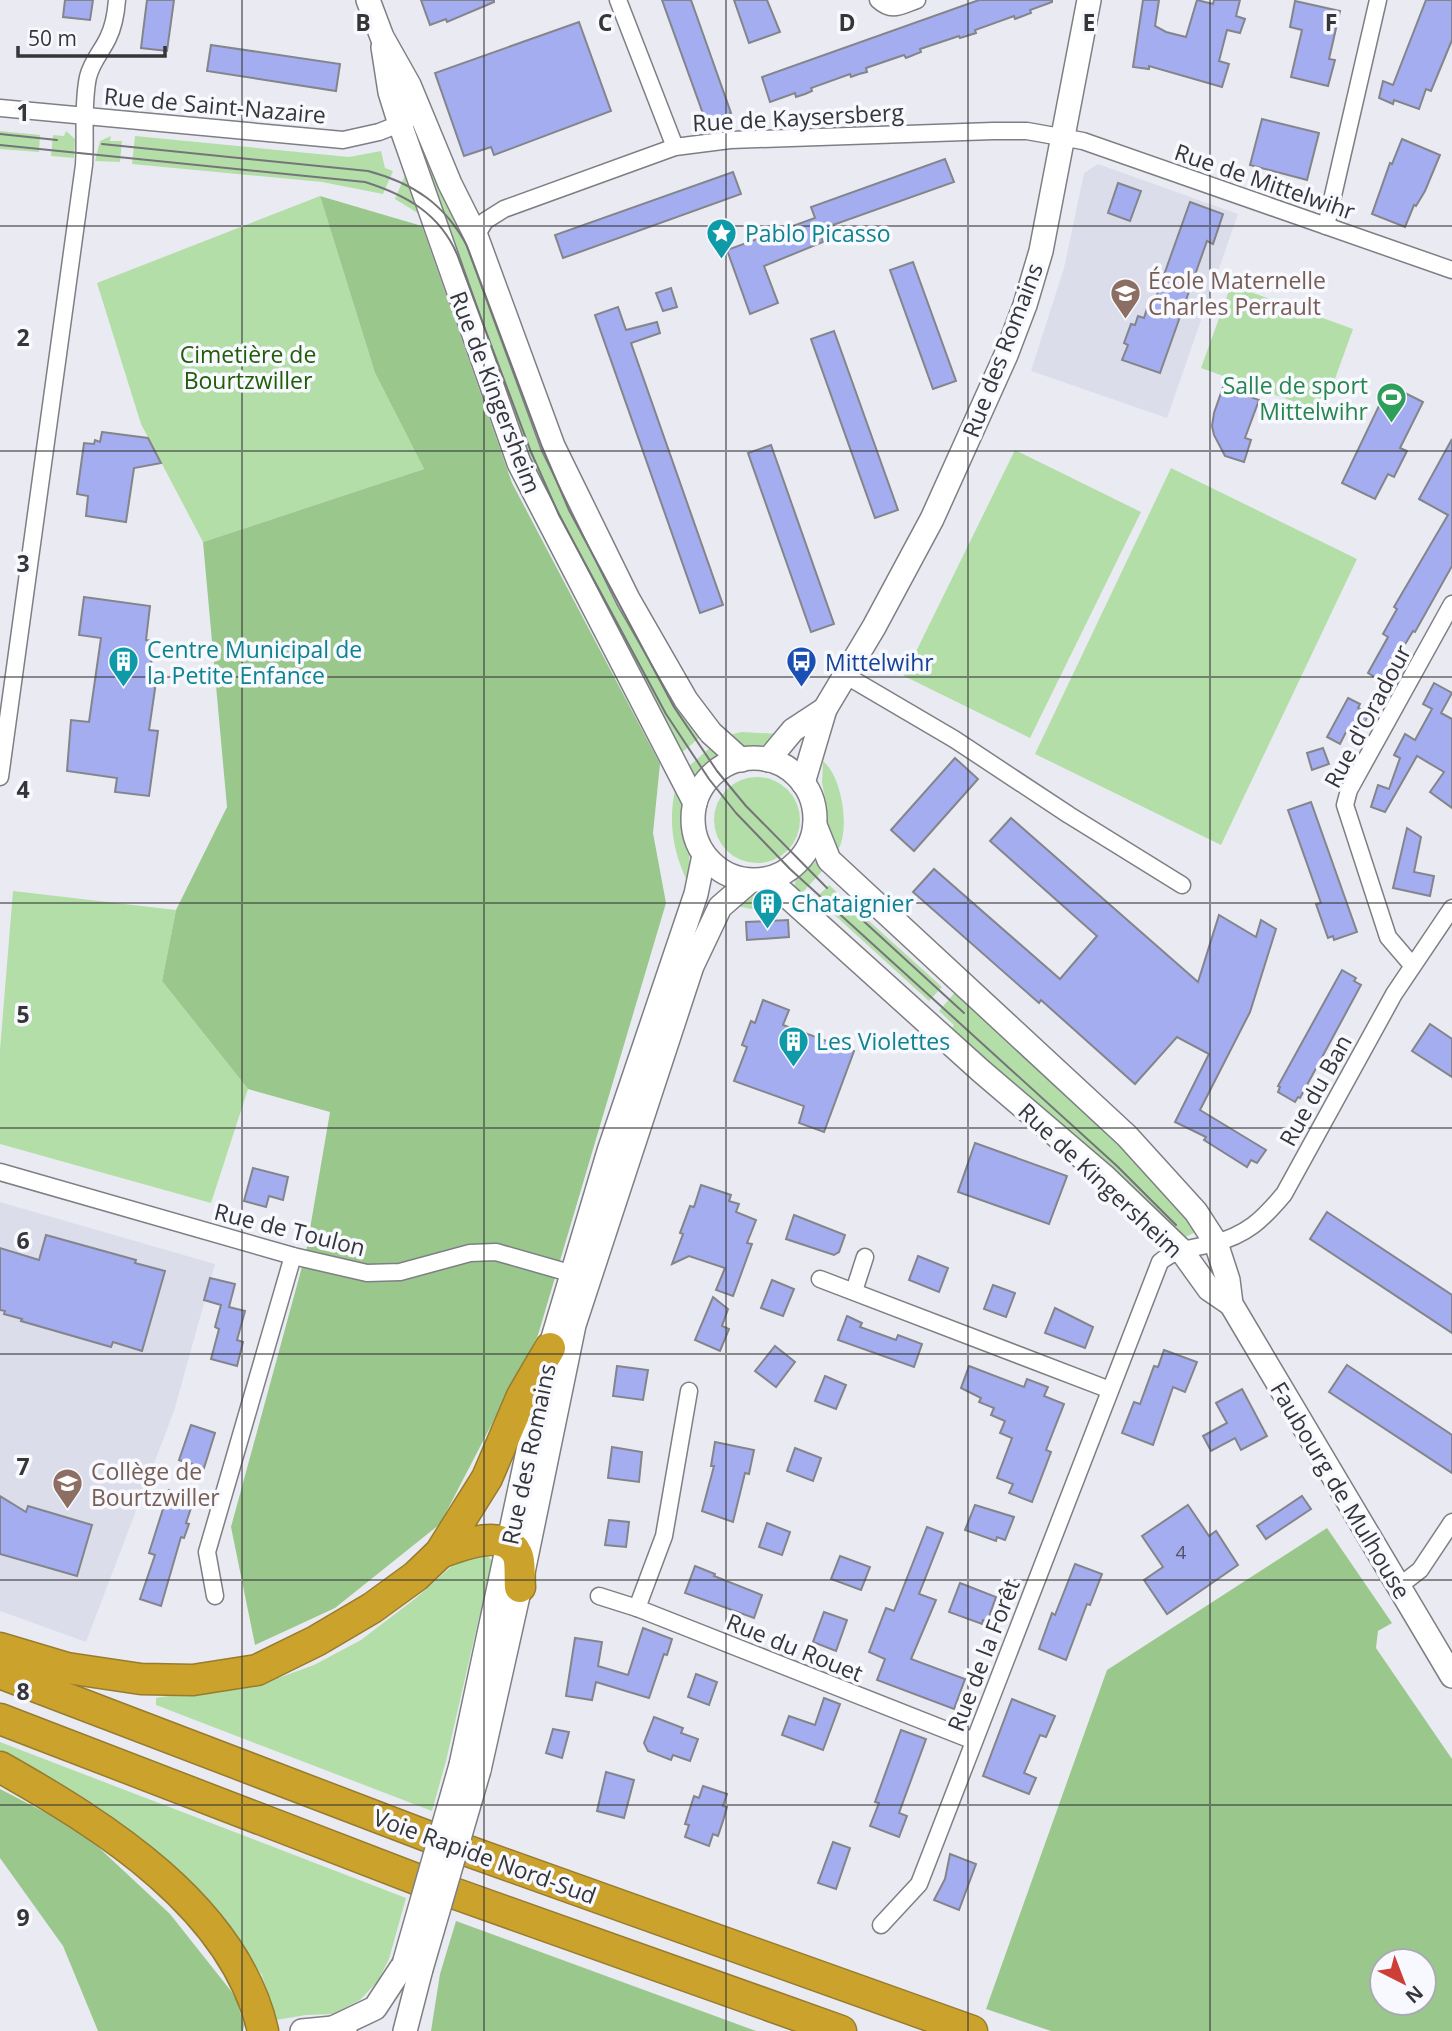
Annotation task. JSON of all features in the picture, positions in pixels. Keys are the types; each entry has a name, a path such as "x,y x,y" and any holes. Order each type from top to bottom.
{"highway":[{"path":"0,1648 67,1668 141,1679 193,1680 257,1670 316,1641 372,1608 416,1576 440,1553 487,1478 522,1396 550,1348"},
{"path":"440,1553 481,1538 509,1544 517,1554 520,1587"},
{"name":"Voie Rapide Nord-Sud","path":"0,1673 440,1841 972,2031"},
{"name":"Voie Rapide Nord-Sud","path":"0,1719 442,1889 841,2031"},
{"path":"0,1767 69,1806 153,1868 212,1927 250,1989 263,2031"}],"main road":[{"name":"Rue de Kingersheim","path":"368,0 382,37 400,66 450,184 476,236 553,446 628,598 686,700 711,733 741,760"},
{"name":"Rue des Romains","path":"803,783 825,709 932,519 1006,355 1025,305 1041,251 1088,0"},
{"name":"Rue de Kingersheim","path":"382,37 390,92 400,124 519,463 695,803"},
{"name":"Rue des Romains","path":"768,760 793,730 825,709"},
{"path":"741,760 768,760 788,769 803,783 811,796 815,825 812,840 799,861 790,869 759,880 733,877 717,868 704,855 696,839 693,821 695,803 709,779 727,765 741,760"},
{"name":"Rue de Kingersheim","path":"815,825 829,860 1127,1136 1196,1212 1216,1243 1228,1280 1231,1304"},
{"name":"Rue des Romains","path":"405,2031 413,1966 520,1587 574,1325 580,1276 682,929 696,894 704,855"},
{"name":"Rue de Kingersheim","path":"759,880 1105,1177 1181,1250 1209,1289 1231,1304"},
{"name":"Rue des Romains","path":"470,1768 509,1544 550,1348 580,1276 692,966 720,907 759,880"},
{"name":"Faubourg de Mulhouse","path":"1231,1304 1452,1675"},
{"name":"Rue des Romains","path":"302,2031 339,2030 375,2008 413,1966"}],"street":[{"path":"0,777 83,165 84,115 89,76 95,57 108,38 115,20 117,0"},
{"path":"618,0 675,147"},
{"path":"878,0 887,8 895,8 916,0"},
{"path":"1326,226 1378,0"},
{"name":"Rue de Saint-Nazaire","path":"0,108 343,140 422,115"},
{"name":"Rue de Kaysersberg","path":"476,236 485,221 504,208 675,147 740,139 993,131 1027,131 1062,136"},
{"name":"Rue de Mittelwihr","path":"1062,136 1452,270"},
{"name":"Rue d'Oradour","path":"1412,965 1388,937 1345,805 1349,790 1452,604"},
{"path":"845,675 954,739 1182,885"},
{"name":"Rue du Ban","path":"1181,1250 1216,1243 1247,1230 1263,1219 1284,1194 1394,994 1452,908"},
{"name":"Rue de Toulon","path":"0,1172 293,1256 367,1273 400,1272 470,1252 496,1252 580,1276"},
{"name":"Rue de la Forêt","path":"881,1925 919,1884 1153,1276 1160,1262 1181,1250"},
{"path":"215,1596 207,1552 293,1256"},
{"path":"854,1291 866,1256"},
{"path":"820,1279 1110,1390"},
{"path":"637,1608 664,1536 689,1391"},
{"path":"1398,1587 1420,1570 1452,1522"},
{"name":"Rue du Rouet","path":"598,1596 637,1608 974,1741"}],"shaded area":[{"name":"École Maternelle Charles Perrault","path":"1098,164 1238,214 1167,418 1031,371 1064,268 1084,173"},
{"name":"Collège de Bourtzwiller","path":"0,1202 215,1264 174,1411 86,1642 0,1611"}],"green space":[{"path":"0,131 40,135 39,152 0,149"},
{"path":"66,131 75,139 74,158 51,156 53,135 64,136"},
{"path":"111,136 110,141 122,141 120,162 95,161 100,141"},
{"path":"135,136 349,157 381,151 385,168 393,171 383,194 322,182 132,164"},
{"path":"432,170 463,217 544,434 704,734 680,754 530,462 429,172"},
{"path":"405,175 416,180 429,220 395,199"},
{"name":"Cimetière de Bourtzwiller","path":"320,196 375,373 424,469 203,542 141,424 97,283"},
{"path":"320,196 422,226 512,483 660,764 653,833 666,903 538,1335 440,1524 335,1608 255,1645 231,1527 306,1252 330,1112 248,1089 162,981 176,910 227,807 203,542 424,469 375,373"},
{"path":"1231,285 1353,329 1323,412 1201,368"},
{"path":"1015,450 1141,512 1030,738 904,676"},
{"path":"1171,468 1357,559 1221,845 1035,754"},
{"path":"742,732 780,734 766,744 752,747 724,736"},
{"path":"713,745 720,753 719,757 700,775 695,775 688,767"},
{"path":"823,761 835,779 842,804 843,831 837,852 828,829 822,783"},
{"path":"757,777 774,780 788,789 797,803 800,820 797,837 788,851 774,860 757,863 740,860 726,851 717,837 714,820 717,803 726,789 740,780"},
{"path":"676,785 687,796 687,881 673,834 672,810"},
{"path":"815,862 825,868 801,894 794,887 796,879"},
{"path":"829,885 942,987 929,1001 816,898"},
{"path":"13,891 176,910 162,981 248,1089 211,1203 0,1144 0,1050"},
{"path":"753,891 771,896 785,907 783,910 762,911 737,906"},
{"path":"957,990 1167,1190 1196,1232 1183,1238 1085,1145 951,1030 954,1025 939,1011"},
{"path":"1327,1528 1392,1623 1378,1631 1376,1648 1452,1759 1452,2031 1051,2031 986,2009 1107,1670"},
{"path":"487,1555 492,1561 432,1811 156,1705 156,1698 281,1677 314,1665 361,1640 416,1598 461,1558"},
{"path":"0,1742 406,1898 389,1959 378,1981 360,2000 333,2014 276,2020 262,1975 225,1929 64,1789 0,1750"},
{"path":"0,1789 81,1831 170,1914 235,1996 244,2025 243,2031 98,2031 63,1946 0,1858"},
{"path":"456,1921 756,2031 431,2031 440,1974"}],"building":[{"path":"65,0 93,0 90,20 63,17"},
{"path":"147,0 174,0 167,51 141,48"},
{"path":"421,0 494,2 447,22 446,19 430,25"},
{"path":"662,0 691,0 731,113 706,122"},
{"path":"734,0 767,0 780,32 749,43"},
{"path":"979,0 1052,2 1015,19 1014,16 975,30 976,33 920,49 921,52 906,58 904,55 866,68 867,72 851,77 850,74 811,88 812,91 805,94 796,97 795,93 770,102 762,77"},
{"path":"1143,0 1159,0 1155,26 1186,37 1197,0 1213,4 1214,0 1240,0 1236,16 1245,19 1240,33 1227,30 1219,61 1229,64 1222,87 1149,66 1149,69 1133,67"},
{"path":"1426,0 1452,0 1452,40 1431,91 1426,89 1419,109 1379,98 1383,81 1393,85"},
{"path":"1295,1 1340,11 1329,59 1335,60 1328,86 1291,77 1302,30 1290,27"},
{"path":"579,22 611,111 494,155 491,147 464,156 435,73"},
{"path":"211,45 340,64 336,91 207,71"},
{"path":"1262,119 1319,133 1307,180 1250,165"},
{"path":"1402,139 1440,155 1425,191 1416,206 1414,205 1405,227 1372,214 1390,163 1392,164"},
{"path":"945,159 954,182 819,230 823,242 764,266 778,303 750,314 727,250 815,218 811,207"},
{"path":"733,172 741,194 563,258 555,235"},
{"path":"1118,183 1141,191 1130,221 1108,213"},
{"path":"1190,202 1223,214 1213,244 1207,241 1160,373 1122,360 1128,345 1124,343 1131,324 1135,325 1138,316 1144,318 1150,299 1155,300"},
{"path":"913,262 956,381 933,389 890,270"},
{"path":"671,288 677,307 663,311 656,293"},
{"path":"618,307 626,330 657,322 660,333 631,343 723,605 700,613 595,315"},
{"path":"834,331 898,510 875,518 811,339"},
{"name":"Salle de sport Mittelwihr","path":"1389,385 1423,402 1400,448 1407,451 1394,477 1388,474 1375,499 1342,483"},
{"path":"1223,387 1259,400 1245,438 1251,440 1244,462 1225,456 1214,435 1214,413"},
{"path":"102,432 148,438 161,463 134,468 126,522 86,516 88,496 77,494 84,443 94,444 95,440 100,442"},
{"path":"1452,439 1452,566 1415,632 1413,631 1395,661 1398,663 1386,684 1368,673 1388,637 1383,634 1397,609 1394,607 1448,515 1419,499"},
{"path":"771,445 834,624 811,632 748,453"},
{"name":"Centre Municipal de la Petite Enfance","path":"84,597 150,606 146,640 154,641 149,681 156,682 149,730 158,731 149,796 115,792 117,778 67,771 71,720 89,722 101,638 79,635"},
{"path":"1434,683 1452,693 1441,713 1452,719 1452,808 1430,792 1444,772 1417,756 1385,812 1371,807 1378,785 1389,789 1400,758 1394,755 1405,734 1415,740 1432,709 1423,704"},
{"path":"1348,698 1360,704 1358,708 1369,714 1358,735 1347,730 1340,744 1327,737"},
{"path":"1323,748 1329,764 1312,770 1307,753"},
{"path":"955,758 978,779 914,851 891,830"},
{"path":"1311,802 1357,932 1334,940 1333,936 1328,938 1316,904 1321,903 1288,810"},
{"path":"1011,818 1198,982 1219,915 1256,937 1261,920 1276,929 1250,1012 1200,1110 1266,1150 1257,1163 1251,1160 1247,1167 1204,1140 1206,1137 1175,1122 1209,1054 1177,1037 1135,1084 913,892 934,869 1060,979 1097,936 990,841"},
{"path":"1407,828 1421,837 1414,872 1434,876 1430,896 1393,888"},
{"name":"Chataignier","path":"788,920 789,937 747,940 746,922"},
{"path":"1342,970 1356,978 1354,981 1361,985 1300,1098 1295,1102 1278,1092 1278,1086"},
{"name":"Les Violettes","path":"763,1000 789,1010 783,1025 854,1051 824,1132 799,1123 804,1106 734,1081 747,1047 742,1045 751,1021 755,1023"},
{"path":"1430,1024 1452,1039 1452,1077 1412,1051"},
{"path":"975,1143 1067,1176 1049,1224 958,1192"},
{"path":"253,1168 288,1177 283,1200 269,1196 266,1207 244,1201"},
{"path":"701,1185 731,1195 729,1201 739,1204 736,1212 756,1220 747,1243 752,1244 733,1296 716,1290 725,1268 689,1256 672,1264 683,1234 680,1233 690,1206 694,1207"},
{"path":"1327,1212 1452,1295 1452,1333 1310,1239"},
{"path":"794,1215 845,1235 839,1252 834,1255 786,1239"},
{"path":"46,1235 136,1260 135,1263 165,1271 142,1351 113,1342 111,1347 21,1321 22,1319 4,1314 5,1311 0,1310 0,1248 39,1260"},
{"path":"918,1256 948,1268 939,1292 909,1280"},
{"path":"210,1278 235,1284 229,1307 245,1311 237,1340 243,1342 237,1366 211,1359 219,1329 215,1327 221,1305 204,1300"},
{"path":"772,1280 794,1289 783,1316 761,1308"},
{"path":"993,1285 1015,1293 1006,1317 984,1309"},
{"path":"713,1297 728,1309 722,1326 729,1329 720,1351 695,1340"},
{"path":"1055,1308 1093,1327 1085,1348 1045,1333"},
{"path":"847,1316 862,1323 860,1327 896,1340 898,1335 922,1344 914,1367 838,1340"},
{"path":"775,1346 795,1362 776,1387 755,1371"},
{"path":"1164,1350 1197,1362 1185,1392 1173,1387 1153,1445 1122,1433 1134,1402 1140,1404 1154,1366 1158,1367"},
{"path":"1347,1365 1452,1435 1452,1473 1329,1392"},
{"path":"617,1366 648,1370 643,1400 613,1396"},
{"path":"969,1366 1024,1387 1027,1379 1048,1387 1044,1396 1064,1404 1046,1450 1051,1452 1032,1502 1009,1493 1013,1484 997,1478 1012,1438 1000,1433 1005,1421 991,1415 994,1408 979,1402 981,1398 961,1388"},
{"path":"825,1376 846,1385 836,1409 815,1401"},
{"path":"1242,1389 1267,1436 1241,1450 1235,1438 1211,1451 1203,1436 1227,1423 1216,1403"},
{"path":"191,1425 215,1433 204,1468 179,1460"},
{"path":"715,1442 754,1450 749,1474 745,1473 733,1522 702,1511 714,1466 711,1466"},
{"path":"612,1447 642,1452 639,1482 608,1478"},
{"path":"795,1448 821,1458 813,1481 787,1471"},
{"path":"169,1490 194,1499 186,1523 189,1524 184,1538 181,1537 161,1606 140,1599 155,1555 149,1553"},
{"path":"0,1496 26,1512 28,1506 92,1525 77,1576 0,1554"},
{"path":"1302,1496 1311,1509 1266,1539 1257,1526"},
{"path":"975,1505 1014,1517 1005,1540 997,1537 996,1541 965,1530"},
{"path":"1188,1505 1209,1536 1216,1531 1238,1565 1167,1614 1144,1580 1163,1567 1142,1536"},
{"path":"609,1520 629,1522 626,1547 605,1545"},
{"path":"767,1523 790,1532 782,1555 759,1547"},
{"path":"927,1527 943,1533 919,1594 936,1600 911,1659 965,1679 954,1709 877,1680 885,1659 869,1652 886,1608 894,1611"},
{"path":"840,1556 870,1567 861,1590 831,1579"},
{"path":"1075,1564 1102,1574 1090,1605 1087,1604 1066,1660 1039,1649"},
{"path":"695,1566 762,1595 754,1618 685,1593"},
{"path":"960,1583 996,1597 987,1622 983,1620 982,1624 949,1612"},
{"path":"824,1612 847,1620 836,1651 813,1642"},
{"path":"643,1628 672,1639 649,1698 596,1682 592,1700 566,1696 575,1638 602,1642 598,1666 628,1675"},
{"path":"696,1674 717,1682 709,1705 688,1697"},
{"path":"824,1698 840,1704 823,1750 782,1735 789,1716 815,1725"},
{"path":"1012,1699 1055,1716 1046,1737 1040,1735 1024,1773 1036,1778 1029,1794 983,1776"},
{"path":"654,1717 683,1728 681,1733 698,1739 690,1761 673,1755 671,1760 648,1751 644,1743"},
{"path":"553,1729 569,1732 562,1758 546,1753"},
{"path":"901,1730 926,1739 899,1813 907,1816 899,1837 870,1826 879,1803 875,1802"},
{"path":"606,1772 634,1780 624,1818 597,1811"},
{"path":"703,1786 727,1794 723,1806 727,1807 718,1836 713,1834 709,1846 685,1837 689,1825 685,1824 694,1796 699,1798"},
{"path":"833,1842 850,1848 836,1889 818,1883"},
{"path":"950,1854 976,1864 959,1910 934,1900 945,1879"}],"tram line":[{"path":"0,134 57,140"},
{"path":"102,144 368,171 413,189 449,218 467,246 542,447 569,510 674,707 717,771 746,806 827,888"},
{"path":"0,145 365,182 394,193 420,207 431,217 441,227 457,254 531,452 559,515 666,714 709,779 736,813 790,869 1117,1166 1176,1225"},
{"path":"858,916 964,1013"}],"place":[{"name":"Pablo Picasso","path":"722,260"},
{"name":"École Maternelle Charles Perrault","path":"1125,320"},
{"name":"Salle de sport Mittelwihr","path":"1391,425"},
{"name":"Centre Municipal de la Petite Enfance","path":"124,689"},
{"name":"Mittelwihr","path":"802,689"},
{"name":"Chataignier","path":"768,930"},
{"name":"Les Violettes","path":"793,1068"},
{"name":"Collège de Bourtzwiller","path":"68,1511"}]}
